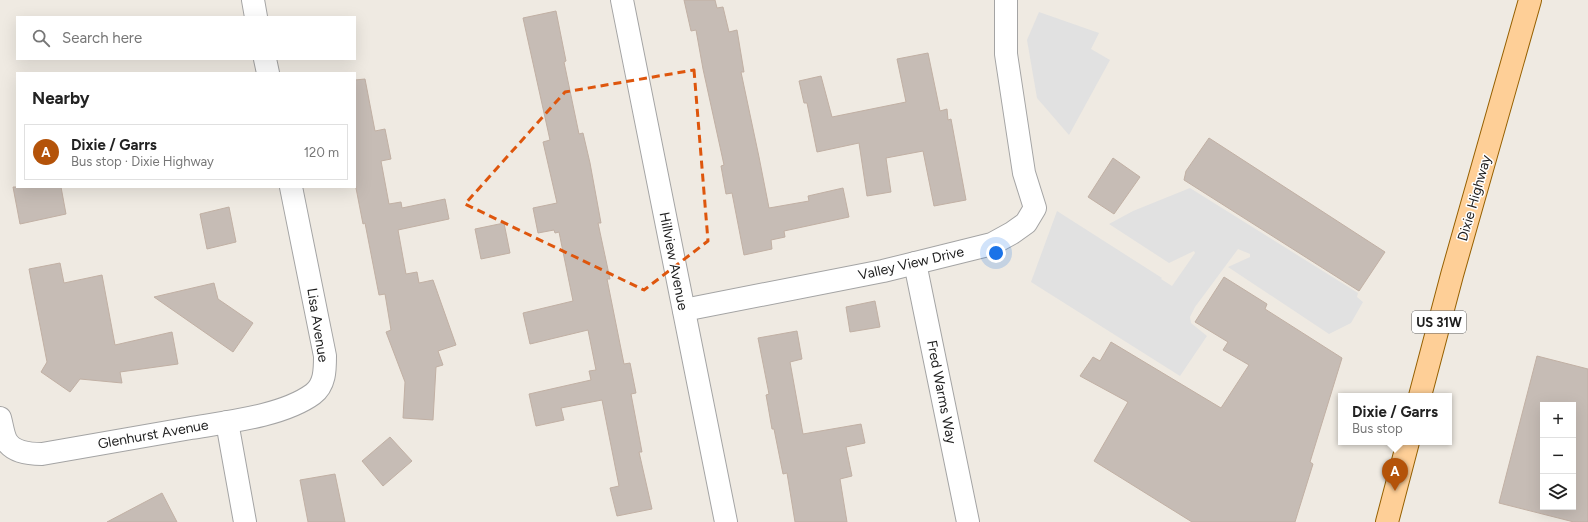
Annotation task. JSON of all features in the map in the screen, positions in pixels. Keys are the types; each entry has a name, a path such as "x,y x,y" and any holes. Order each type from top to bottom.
{"main road":[{"name":"Dixie Highway","path":"1421,393 1454,269 1530,0"},
{"path":"1386,522 1407,445"}],"street":[{"path":"253,0 256,16"},
{"name":"Hillview Avenue","path":"622,0 726,522"},
{"name":"Valley View Drive","path":"684,310 883,271 992,244 1026,223 1035,208 1024,173 1008,62 1005,20 1006,0"},
{"path":"265,60 268,72"},
{"name":"Lisa Avenue","path":"227,422 259,416 297,404 314,394 322,383 326,356 291,188"},
{"name":"Fred Warms Way","path":"915,263 968,522"},
{"name":"Glenhurst Avenue","path":"0,418 6,441 13,447 28,454 42,454 227,422 246,522"}],"highlighted area":[{"path":"694,70 708,241 644,290 465,204 565,92"}],"shaded area":[{"path":"1039,12 1099,33 1091,49 1110,60 1069,135 1037,98 1027,40"},
{"path":"1190,188 1358,293 1357,297 1363,302 1351,323 1329,334 1228,267 1250,257 1250,254 1238,249 1195,307 1190,317 1191,323 1207,336 1180,376 1031,282 1057,211 1162,278 1161,279 1172,286 1195,253 1194,251 1169,263 1109,224 1133,211"}],"building":[{"path":"684,0 715,0 717,8 723,7 729,32 737,30 744,72 741,72 769,208 809,201 808,196 843,188 849,217 784,231 785,237 771,240 772,249 744,255 732,193 726,194 721,166 724,165 696,30 691,31"},
{"path":"556,11 566,61 564,62 579,134 583,133 590,163 601,223 598,223 610,279 607,279 624,364 630,363 636,393 631,394 642,452 639,452 652,509 617,516 610,488 619,486 602,400 561,408 564,420 536,426 529,394 591,380 589,371 596,370 588,330 530,344 523,313 573,301 559,232 555,233 554,230 538,233 533,208 557,203 543,142 550,140 523,18"},
{"path":"928,53 940,111 947,109 948,120 951,119 966,200 934,206 923,151 886,158 891,192 867,196 859,143 817,152 807,103 804,103 799,81 821,76 832,117 906,102 897,59"},
{"path":"365,79 375,131 385,129 391,159 381,161 389,204 401,202 402,208 445,199 449,219 398,230 406,274 417,272 419,283 433,280 456,345 438,351 443,365 436,367 433,420 403,418 405,382 386,332 391,330 385,294 379,295 365,223 363,224 356,188 356,80"},
{"path":"1209,138 1385,252 1359,291 1184,180 1186,171"},
{"path":"1113,158 1140,177 1114,214 1088,197"},
{"path":"13,187 61,188 66,214 20,224"},
{"path":"229,207 236,242 207,249 200,214"},
{"path":"504,223 510,253 481,259 475,229"},
{"path":"60,263 64,283 102,275 115,345 172,332 178,364 120,372 122,383 80,379 70,392 41,372 47,362 29,269"},
{"path":"1224,277 1267,304 1265,309 1342,358 1310,462 1313,464 1295,522 1192,522 1094,461 1128,402 1080,376 1093,357 1100,361 1111,342 1221,408 1249,365 1223,350 1228,342 1195,322"},
{"path":"214,283 218,299 253,323 233,352 154,297"},
{"path":"875,301 880,327 850,332 846,307"},
{"path":"797,331 802,359 790,362 803,434 861,424 865,443 846,447 852,476 840,479 847,522 795,522 787,473 783,474 774,429 772,429 766,395 769,394 758,338"},
{"path":"1537,356 1588,369 1588,522 1574,522 1499,503"},
{"path":"390,437 412,461 383,486 362,461"},
{"path":"335,474 345,522 308,522 300,480"},
{"path":"162,493 177,522 107,522"}],"place":[{"name":"Dixie / Garrs","path":"1395,491"}]}
